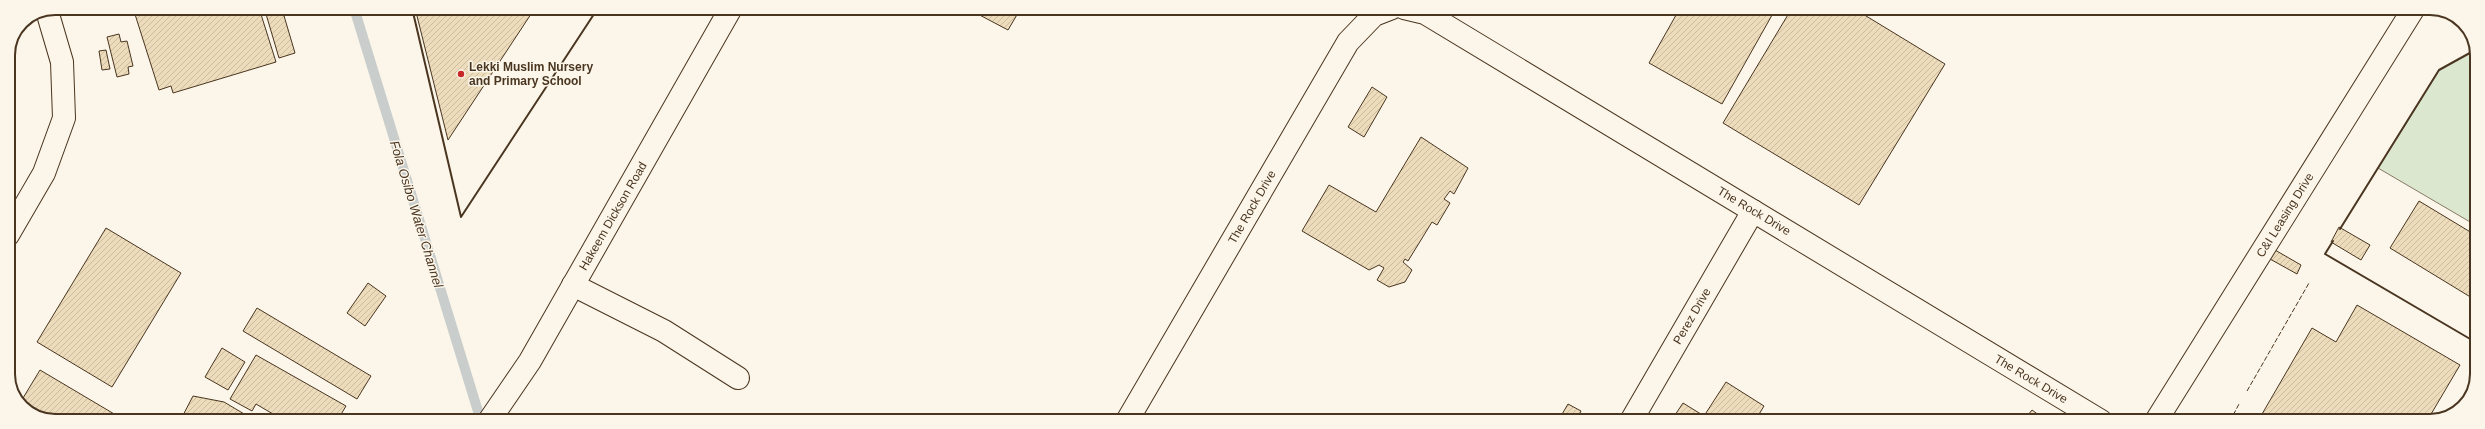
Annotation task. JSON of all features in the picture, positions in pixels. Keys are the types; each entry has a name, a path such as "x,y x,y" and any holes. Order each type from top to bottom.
{"street":[{"name":"Hakeem Dickson Road","path":"494,414 530,361 727,15"},
{"name":"The Rock Drive","path":"1131,414 1348,42 1374,15"},
{"name":"The Rock Drive","path":"1428,15 2089,414"},
{"name":"C&I Leasing Drive","path":"2160,414 2410,15"},
{"path":"15,223 44,173 64,118 62,62 48,16"},
{"name":"Perez Drive","path":"1635,414 1753,210"},
{"path":"573,285 664,331 738,378"}],"green space":[{"path":"2470,53 2470,222 2378,168 2439,70"}],"building":[{"path":"135,15 261,15 276,62 173,93 171,86 159,90"},
{"path":"266,15 284,15 295,53 279,58"},
{"name":"Lekki Muslim Nursery and Primary School","path":"417,15 530,15 448,140"},
{"path":"980,15 1017,15 1008,30"},
{"path":"1676,15 1772,15 1722,104 1649,63"},
{"path":"1788,15 1864,15 1945,64 1859,205 1723,123"},
{"path":"119,34 121,42 127,41 133,66 128,67 129,74 117,77 107,37"},
{"path":"106,50 110,69 102,70 99,51"},
{"path":"1372,87 1387,97 1364,137 1348,127"},
{"path":"1421,137 1468,168 1454,194 1450,191 1444,199 1450,203 1437,225 1432,222 1408,261 1405,259 1403,262 1412,270 1405,282 1389,287 1377,280 1384,268 1379,265 1369,270 1302,231 1329,185 1376,212"},
{"path":"2419,201 2470,232 2470,297 2390,248"},
{"path":"2339,227 2370,245 2361,260 2331,242"},
{"path":"106,228 181,273 112,387 37,342"},
{"path":"2275,250 2301,265 2297,274 2270,259"},
{"path":"368,283 386,296 365,326 347,313"},
{"path":"2357,305 2460,365 2431,414 2262,414 2312,328 2336,342"},
{"path":"257,308 371,376 357,399 243,331"},
{"path":"222,348 245,362 228,390 205,377"},
{"path":"256,355 346,406 341,414 273,414 256,404 252,411 230,399"},
{"path":"40,370 114,414 50,414 37,410 23,398"},
{"path":"1726,382 1764,406 1759,414 1705,414"},
{"path":"193,396 224,402 244,414 184,414"},
{"path":"1683,403 1701,414 1676,414"},
{"path":"1568,404 1581,411 1580,414 1562,414"},
{"path":"2032,410 2037,414 2029,414"}],"waterway":[{"name":"Fola Osibo Water Channel","path":"356,15 479,414"}],"fence":[{"path":"2247,391 2309,283"},
{"path":"2234,414 2239,404"}],"wall":[{"path":"414,15 461,217 593,15"},
{"path":"2340,229 2439,70 2470,53"},
{"path":"2333,241 2325,254 2470,339"}],"place":[{"name":"Lekki Muslim Nursery and Primary School","path":"461,74"}]}
